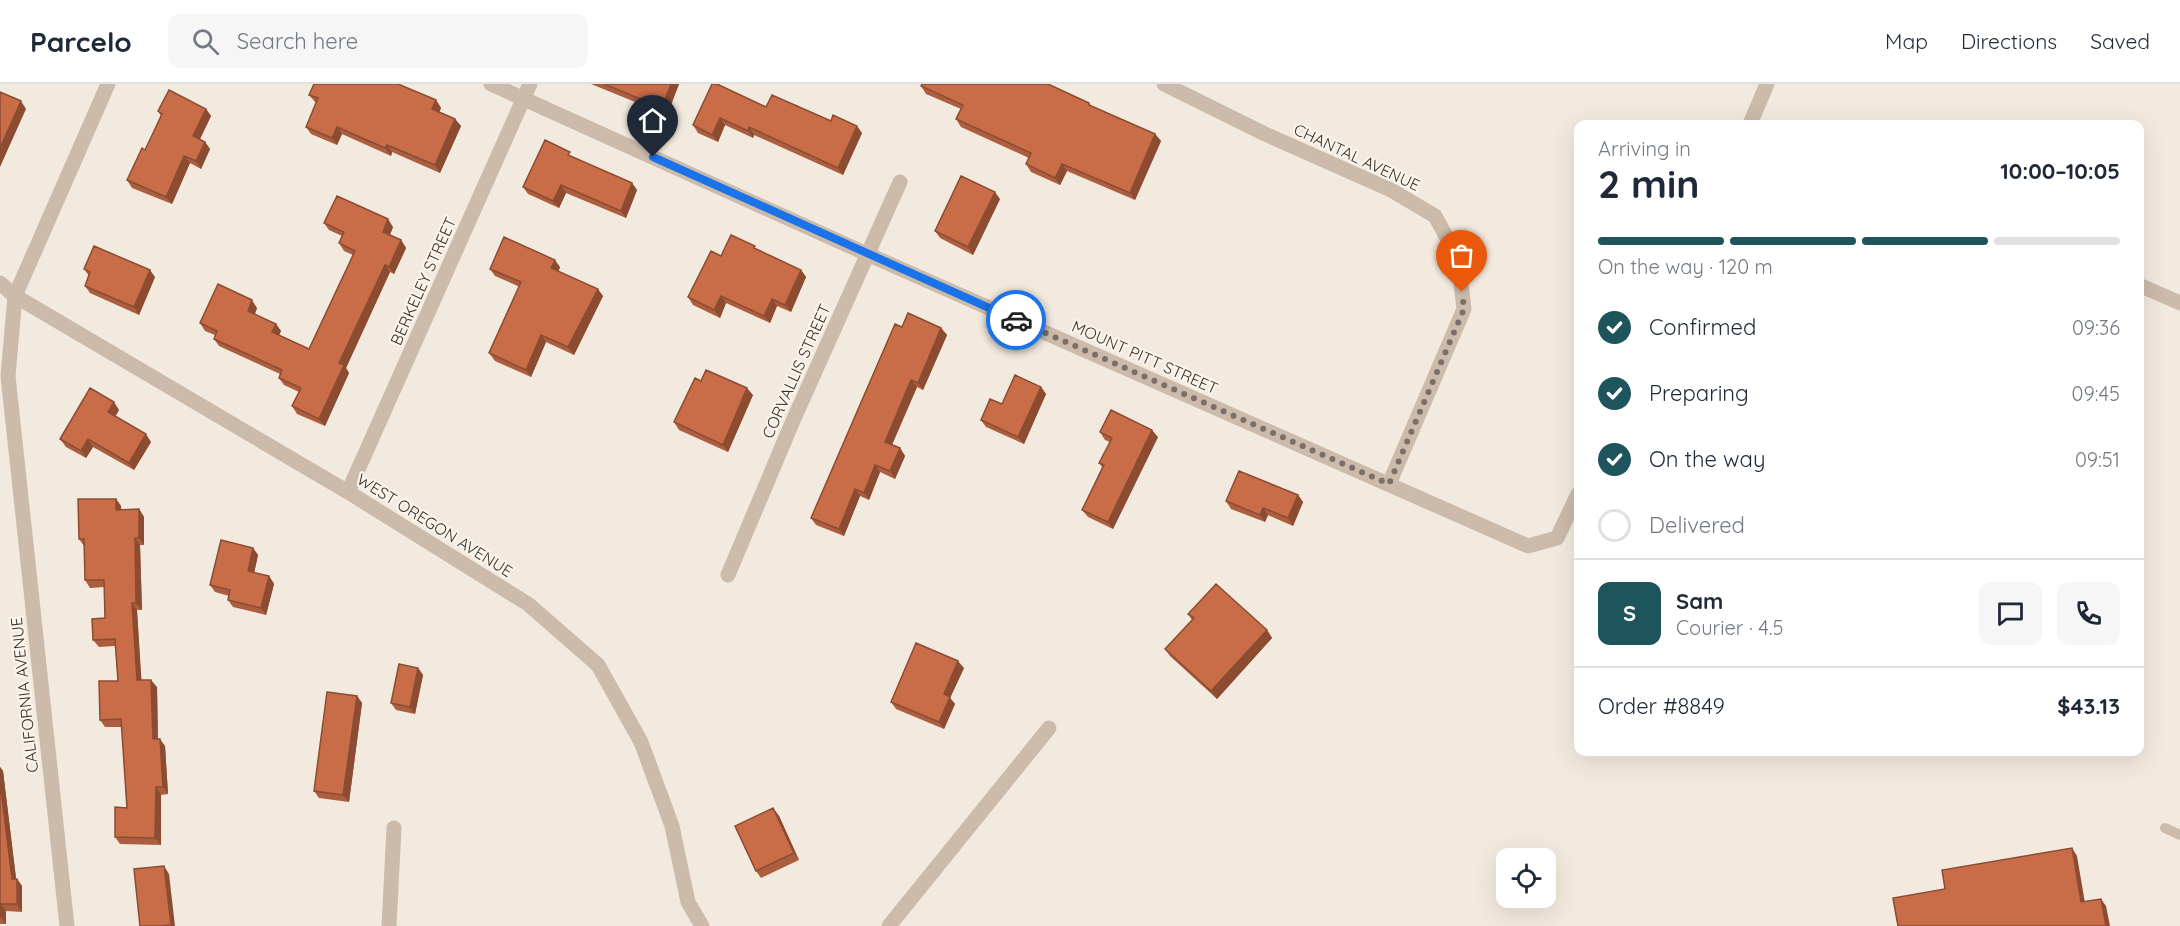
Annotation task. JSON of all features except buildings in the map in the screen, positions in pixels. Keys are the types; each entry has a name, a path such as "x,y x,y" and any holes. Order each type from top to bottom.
{"street":[{"name":"CALIFORNIA AVENUE","path":"67,926 8,376 15,296 108,84"},
{"name":"MOUNT PITT STREET","path":"491,84 527,91 867,254 1528,546 1557,538 1574,502"},
{"name":"CHANTAL AVENUE","path":"1164,84 1265,134 1391,190 1435,216 1458,258 1464,309 1389,484"},
{"path":"1752,120 1767,84"},
{"name":"BERKELEY STREET","path":"348,492 527,91"},
{"name":"CORVALLIS STREET","path":"728,575 900,182"},
{"name":"WEST OREGON AVENUE","path":"0,283 15,296 348,492 528,604 598,664 641,742 672,826 688,902 702,926"},
{"path":"2144,287 2180,303"},
{"path":"889,926 1049,728"},
{"path":"388,926 393,828"}],"lane":[{"path":"2165,828 2180,835"}],"way so far":[{"path":"1016,320 1389,484 1464,309 1462,292"}],"route":[{"path":"653,157 1016,320"}]}
